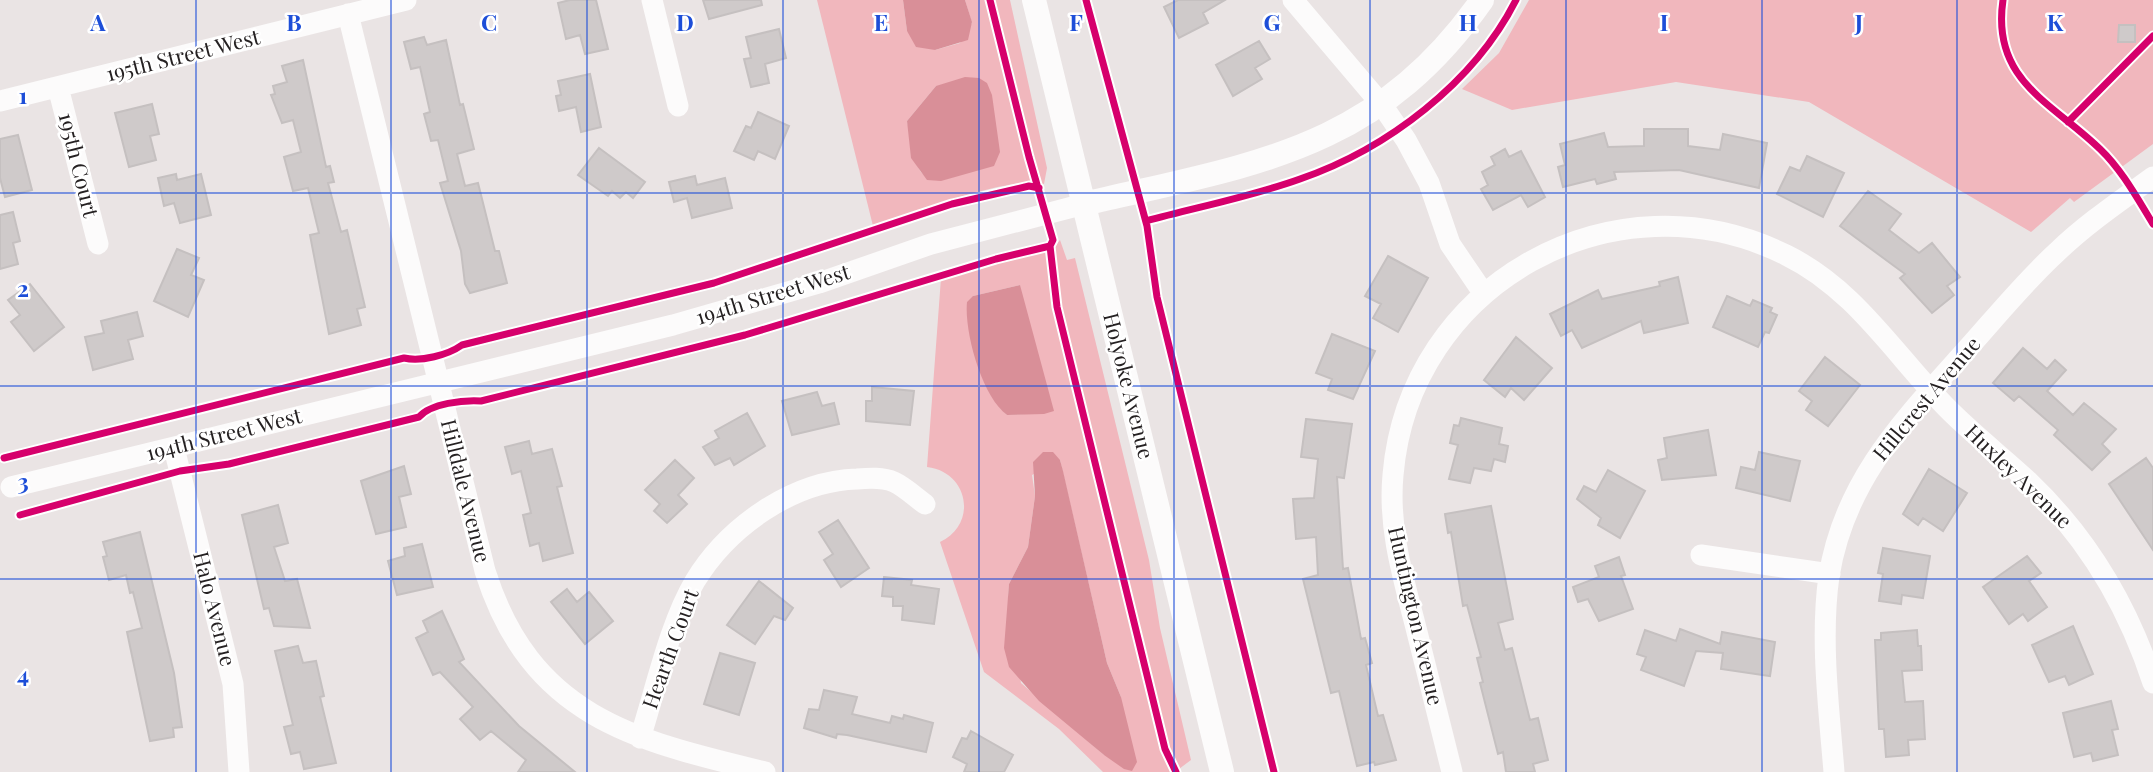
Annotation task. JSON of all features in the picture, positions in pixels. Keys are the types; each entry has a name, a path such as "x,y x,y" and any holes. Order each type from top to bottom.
{"street":[{"name":"195th Street West","path":"0,101 406,0"},
{"path":"652,0 678,106"},
{"name":"Holyoke Avenue","path":"1034,0 1222,772"},
{"path":"1293,0 1382,106 1417,158 1457,257 1484,294"},
{"name":"194th Street West","path":"11,487 714,314 931,244 1269,159 1318,141 1382,106 1466,24 1482,0"},
{"name":"Hilldale Avenue","path":"348,14 485,571 512,636 534,665 572,702 610,725 640,738 765,772"},
{"name":"195th Court","path":"58,87 97,244"},
{"name":"Hillcrest Avenue","path":"1834,772 1827,643 1830,574 1847,514 1866,473 1888,438 2051,257 2095,219 2153,177"},
{"name":"Huntington Avenue","path":"1452,772 1398,556 1392,486 1400,429 1419,378 1445,336 1484,294 1536,258 1593,235 1659,226 1720,232 1774,249 1828,280 1863,312 1930,391"},
{"name":"Huxley Avenue","path":"1930,391 2029,482 2071,527 2121,604 2153,683"},
{"name":"Halo Avenue","path":"174,448 233,684 239,772"},
{"name":"Hearth Court","path":"640,738 690,591 716,551 751,520 795,494 852,479 883,479 895,482 925,504"},
{"path":"1701,555 1830,574"}],"shaded area":[{"path":"817,0 903,0 907,31 935,50 960,43 972,23 965,0 1010,0 1047,168 1044,184 1029,182 985,190 873,226","holes":["936,86 953,177 940,180 922,173 914,156 907,121"]},
{"path":"903,0 965,0 972,22 968,40 935,50 916,47 907,31"},
{"path":"1529,0 2153,0 2153,144 2074,202 2070,198 2031,232 1809,102 1676,82 1512,110 1462,89 1499,53"},
{"path":"965,77 979,78 987,83 992,95 1000,152 994,166 941,181 927,180 911,158 907,121 936,86"},
{"path":"1060,240 1067,260 1075,258 1149,560 1160,628 1191,760 1175,772 1103,772 1059,729 984,672 940,542 952,534 964,512 960,488 952,478 927,467 941,278 1053,249","holes":["1020,285 1025,414 1007,415 987,389 982,375 975,345 973,296","1060,460 1107,663 1121,697 1104,755 1021,683 1008,601 1009,584 1028,547 1035,496 1032,475"]},
{"path":"1020,285 1054,411 1044,414 1007,415 998,406 976,363 968,330 967,302 973,296"},
{"path":"1043,452 1053,452 1060,460 1107,663 1121,697 1137,762 1132,771 1124,769 1104,755 1039,701 1009,667 1004,648 1009,584 1028,547 1035,496 1033,462"}],"building":[{"path":"596,0 608,49 585,54 580,35 566,39 558,3"},
{"path":"703,0 761,0 762,5 709,19"},
{"path":"1178,0 1225,0 1203,13 1208,23 1179,38 1164,7"},
{"path":"2119,25 2135,25 2135,42 2118,42"},
{"path":"779,29 786,58 765,64 769,83 751,87 744,59 751,58 746,37"},
{"path":"424,37 427,45 446,40 460,105 463,104 474,149 457,154 465,186 478,183 495,251 499,251 507,283 470,293 465,284 461,251 440,183 448,181 438,140 431,141 424,114 430,112 420,67 411,69 404,42"},
{"path":"1259,41 1270,59 1255,68 1262,79 1233,96 1216,65"},
{"path":"303,60 326,167 330,166 334,182 328,183 341,232 347,230 365,307 357,309 361,325 329,334 310,235 319,233 308,188 293,191 284,157 301,152 293,120 282,123 271,95 275,94 273,86 287,82 282,66"},
{"path":"590,74 601,127 581,132 576,107 559,111 556,96 561,95 558,81"},
{"path":"152,104 159,134 150,136 156,160 129,167 115,113"},
{"path":"758,112 789,126 775,159 758,151 754,160 734,151 746,126 751,128"},
{"path":"1644,129 1688,129 1688,146 1720,150 1723,134 1767,143 1759,188 1679,170 1614,172 1616,179 1597,184 1595,179 1563,187 1558,167 1565,165 1560,144 1604,133 1608,147 1644,146"},
{"path":"18,135 32,190 5,197 0,178 0,139"},
{"path":"599,148 645,182 633,198 626,192 620,198 612,191 608,196 578,175"},
{"path":"1505,149 1509,157 1521,151 1545,197 1528,207 1521,195 1493,210 1481,189 1488,185 1482,172 1495,165 1491,157"},
{"path":"1807,156 1844,173 1823,217 1777,194 1790,167 1800,171"},
{"path":"176,174 177,180 201,174 211,215 180,223 174,203 164,206 158,178"},
{"path":"695,176 697,185 725,178 732,208 692,218 687,198 674,202 669,182"},
{"path":"1868,191 1901,214 1889,230 1919,253 1932,243 1960,277 1947,286 1954,295 1932,313 1900,278 1905,274 1840,226"},
{"path":"13,212 20,241 13,243 18,264 0,269 0,215"},
{"path":"177,249 199,258 191,275 204,280 188,317 154,301"},
{"path":"1388,256 1428,278 1398,332 1373,318 1381,304 1365,296"},
{"path":"1678,277 1688,323 1644,333 1641,321 1582,348 1572,330 1561,336 1550,314 1598,290 1602,299 1660,286 1659,282"},
{"path":"30,284 64,327 34,351 11,322 20,315 8,300"},
{"path":"1727,296 1750,306 1753,300 1772,308 1770,312 1777,315 1769,333 1765,332 1758,347 1713,327"},
{"path":"137,312 143,336 128,340 133,359 93,370 85,337 104,333 101,321"},
{"path":"1332,334 1375,351 1353,399 1328,390 1332,379 1316,373"},
{"path":"1516,337 1552,368 1524,400 1511,388 1505,397 1484,380"},
{"path":"2023,348 2047,369 2055,360 2066,370 2047,391 2073,415 2084,403 2116,429 2102,444 2110,452 2092,470 2054,435 2058,430 2019,396 2014,401 1993,383"},
{"path":"1825,357 1860,385 1828,426 1806,410 1812,401 1799,391"},
{"path":"872,387 914,391 910,425 866,421 866,401 872,401"},
{"path":"817,392 822,406 834,403 839,424 792,435 782,401"},
{"path":"747,413 765,446 734,465 730,458 715,465 703,447 719,438 715,431"},
{"path":"1461,418 1502,428 1499,444 1508,446 1505,462 1494,459 1491,471 1474,468 1470,483 1449,479 1458,445 1450,443 1454,425 1459,426"},
{"path":"1306,419 1352,424 1344,478 1337,477 1343,569 1348,568 1361,639 1365,638 1372,663 1366,665 1378,716 1383,715 1396,760 1375,765 1374,762 1357,766 1339,691 1331,693 1303,579 1318,575 1316,537 1296,539 1293,499 1314,498 1318,459 1301,457"},
{"path":"1708,430 1716,475 1662,480 1658,460 1667,458 1664,438"},
{"path":"529,441 532,454 552,449 562,486 557,487 573,553 543,561 539,543 530,546 523,515 531,513 521,471 512,474 505,447"},
{"path":"1759,452 1800,461 1790,501 1736,488 1741,467 1755,470"},
{"path":"2146,458 2153,468 2153,550 2109,484"},
{"path":"675,460 694,478 678,495 687,504 667,523 654,511 660,504 645,490"},
{"path":"404,466 411,494 399,497 406,527 376,534 361,481"},
{"path":"1929,469 1967,493 1943,531 1923,518 1918,525 1903,514"},
{"path":"1608,470 1645,491 1620,538 1598,525 1601,518 1577,499 1584,486 1596,492"},
{"path":"278,505 288,543 274,547 285,581 297,579 310,628 274,626 269,608 264,609 242,515"},
{"path":"1491,506 1513,619 1498,623 1505,650 1512,648 1530,720 1538,718 1548,760 1533,764 1535,772 1506,772 1503,752 1498,754 1480,683 1483,682 1477,658 1481,657 1467,605 1463,606 1451,532 1448,533 1445,514"},
{"path":"838,520 869,568 841,587 824,560 833,554 819,532"},
{"path":"140,532 174,673 182,727 173,728 174,737 150,741 127,632 142,628 133,592 130,593 126,575 109,580 103,557 107,556 103,542"},
{"path":"422,544 433,587 397,595 388,561 405,556 404,548"},
{"path":"1883,548 1930,556 1923,598 1902,595 1901,604 1879,601 1883,574 1878,573"},
{"path":"2027,556 2041,573 2029,581 2047,607 2028,621 2023,614 2009,624 1983,587"},
{"path":"1619,557 1625,575 1621,576 1633,609 1599,621 1588,599 1578,602 1573,587 1599,577 1595,566"},
{"path":"884,577 912,580 911,585 939,589 934,624 902,620 903,606 893,606 893,597 882,596"},
{"path":"759,581 793,608 785,620 774,616 755,644 727,625"},
{"path":"567,589 577,602 589,592 613,621 585,644 551,602"},
{"path":"442,611 464,659 459,662 519,726 575,772 518,772 526,760 491,731 480,740 460,719 473,707 440,672 433,675 416,638 428,632 423,621"},
{"path":"2073,626 2093,674 2069,685 2065,676 2049,682 2032,645"},
{"path":"1680,629 1720,644 1722,632 1775,642 1770,676 1721,669 1723,653 1696,651 1684,686 1641,670 1646,657 1637,654 1645,630 1676,641"},
{"path":"1917,630 1922,670 1902,671 1905,702 1923,701 1925,739 1908,740 1909,755 1886,757 1884,729 1879,729 1875,640 1881,640 1881,633"},
{"path":"298,646 303,663 316,661 324,696 320,697 336,763 304,769 300,752 291,754 284,727 293,725 275,651"},
{"path":"720,653 755,663 739,715 704,704"},
{"path":"824,690 857,697 852,714 890,723 892,716 903,719 904,715 933,723 926,752 847,735 837,734 836,738 804,728 809,709 819,710"},
{"path":"2111,701 2118,729 2112,730 2118,755 2093,761 2091,753 2074,757 2063,713"},
{"path":"971,731 1013,755 1004,772 964,772 967,764 953,757 962,738 967,739"}],"cycle path":[{"path":"20,515 180,471 229,464 419,417 431,408 439,406 481,401 745,335 996,259 1050,246 1053,240 1029,157 990,0"},
{"path":"1086,0 1147,226 1157,297 1274,772"},
{"path":"1146,221 1243,197 1300,179 1365,150 1396,131 1452,85 1477,59 1516,0"},
{"path":"2003,0 2002,28 2006,51 2016,71 2045,103 2108,157 2153,224"},
{"path":"2068,122 2153,36"},
{"path":"4,458 404,358 434,357 462,345 714,283 952,204 1029,186 1039,188"},
{"path":"1050,246 1057,307 1165,749 1176,772"}]}
